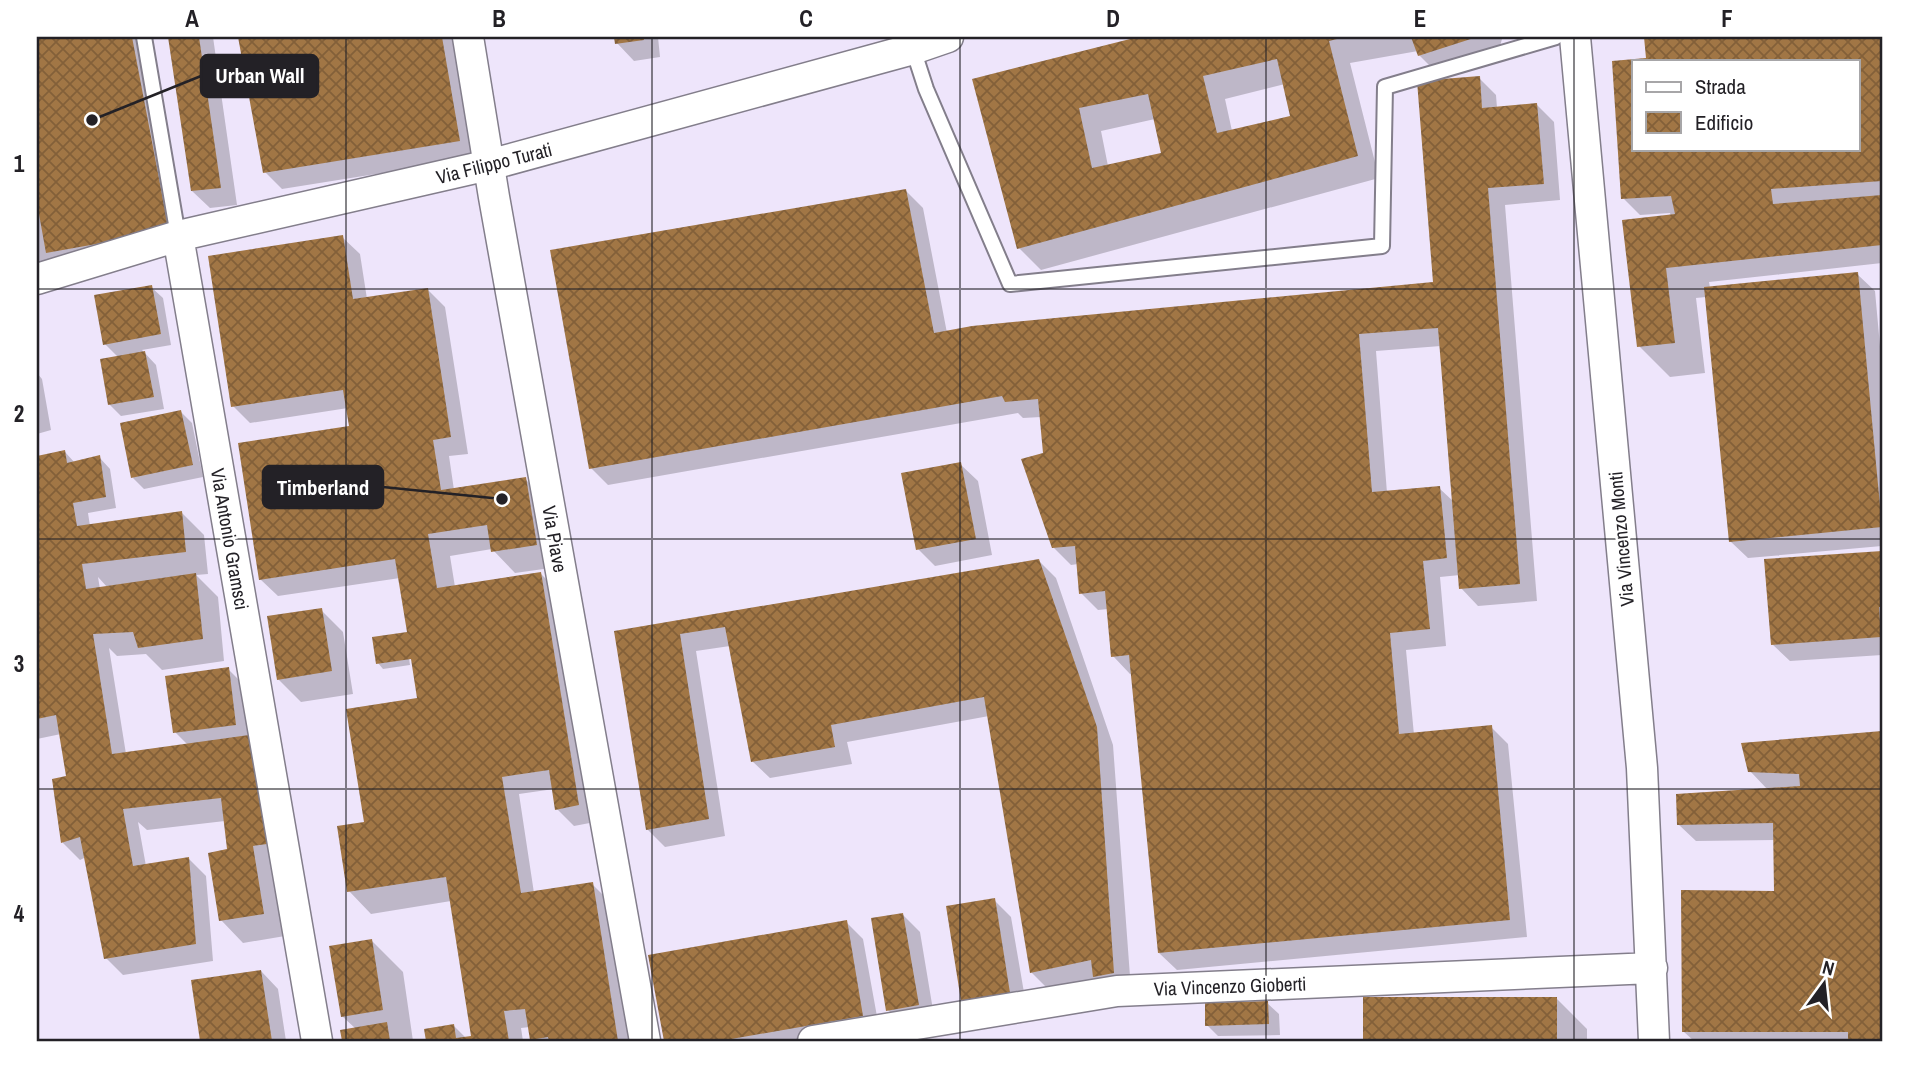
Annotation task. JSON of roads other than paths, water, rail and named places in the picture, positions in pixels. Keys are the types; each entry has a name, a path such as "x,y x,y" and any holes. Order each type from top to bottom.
{"street":[{"name":"Via Piave","path":"468,37 645,1041"},
{"name":"Via Filippo Turati","path":"37,279 178,236 489,165 913,49 948,37"},
{"name":"Via Vincenzo Monti","path":"1575,37 1642,768 1654,1041"},
{"name":"Via Antonio Gramsci","path":"178,236 317,1041"},
{"name":"Via Vincenzo Gioberti","path":"813,1041 1117,991 1652,968"}],"lane":[{"name":"Via Antonio Gramsci","path":"144,37 178,236"},
{"path":"913,49 926,89 1010,284 1382,246 1385,87 1556,37"}],"place":[{"name":"Urban Wall","path":"92,120"},
{"name":"Timberland","path":"502,499"}]}
